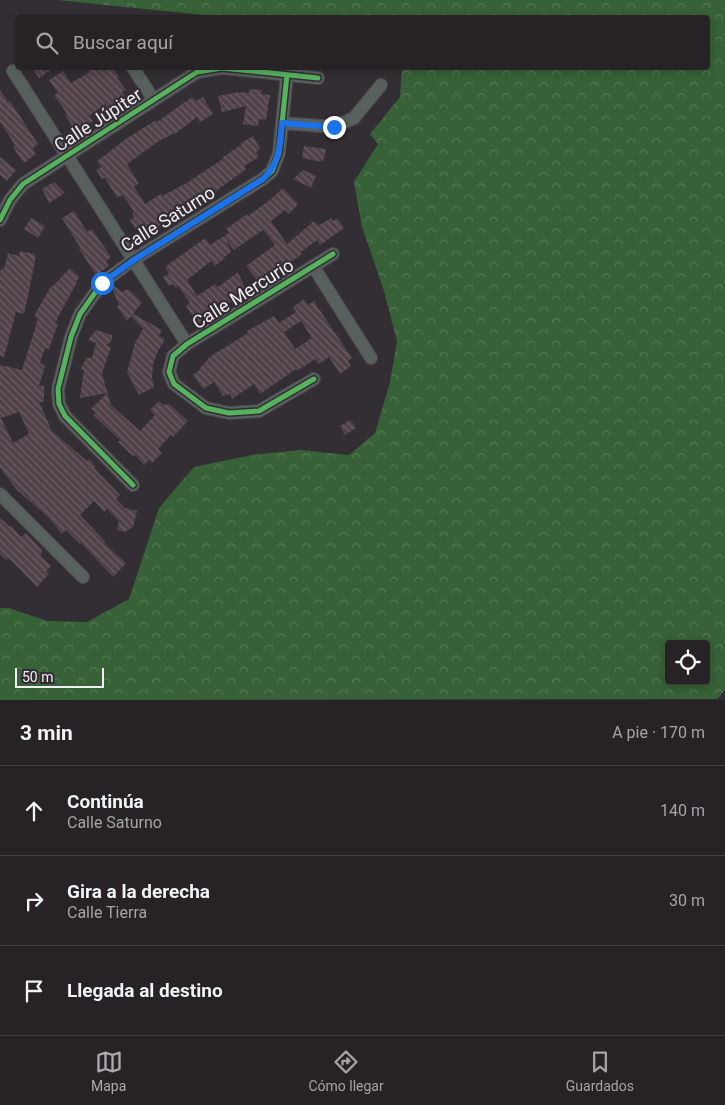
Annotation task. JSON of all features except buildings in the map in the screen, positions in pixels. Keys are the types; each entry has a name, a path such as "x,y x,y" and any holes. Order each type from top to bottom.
{"street":[{"path":"134,70 154,100"},
{"name":"Calle Júpiter","path":"0,220 10,200 23,184 197,72 210,70"},
{"name":"Calle Júpiter","path":"241,70 318,78"},
{"path":"14,71 187,344"},
{"name":"Calle Saturno","path":"133,485 65,416 60,404 58,389 71,337 80,314 102,283 134,260 263,179 272,171 279,153 287,75"},
{"path":"282,123 334,127 354,118 381,86"},
{"name":"Calle Mercurio","path":"314,379 258,411 229,413 206,408 174,384 170,372 173,356 187,344 333,254"},
{"path":"313,266 371,358"},
{"path":"0,494 83,577"}],"green space":[{"path":"57,0 725,0 725,690 717,699 0,700 0,608 9,608 47,621 87,622 129,599 159,508 194,467 252,455 300,450 349,455 375,433 390,382 397,341 384,291 362,227 354,182 378,144 370,134 400,97 402,70 710,70 710,15 204,15"}],"cycle path":[{"path":"0,220 10,200 23,184 197,72 210,70"},
{"path":"241,70 318,78"},
{"path":"133,485 65,416 59,404 58,389 71,337 80,314 102,283 133,260 263,179 272,171 279,153 287,75"},
{"path":"314,379 259,411 229,413 206,408 174,384 169,372 173,356 187,344 333,254"}],"route":[{"path":"102,283 134,260 263,179 272,171 279,153 282,123 334,127"}]}
